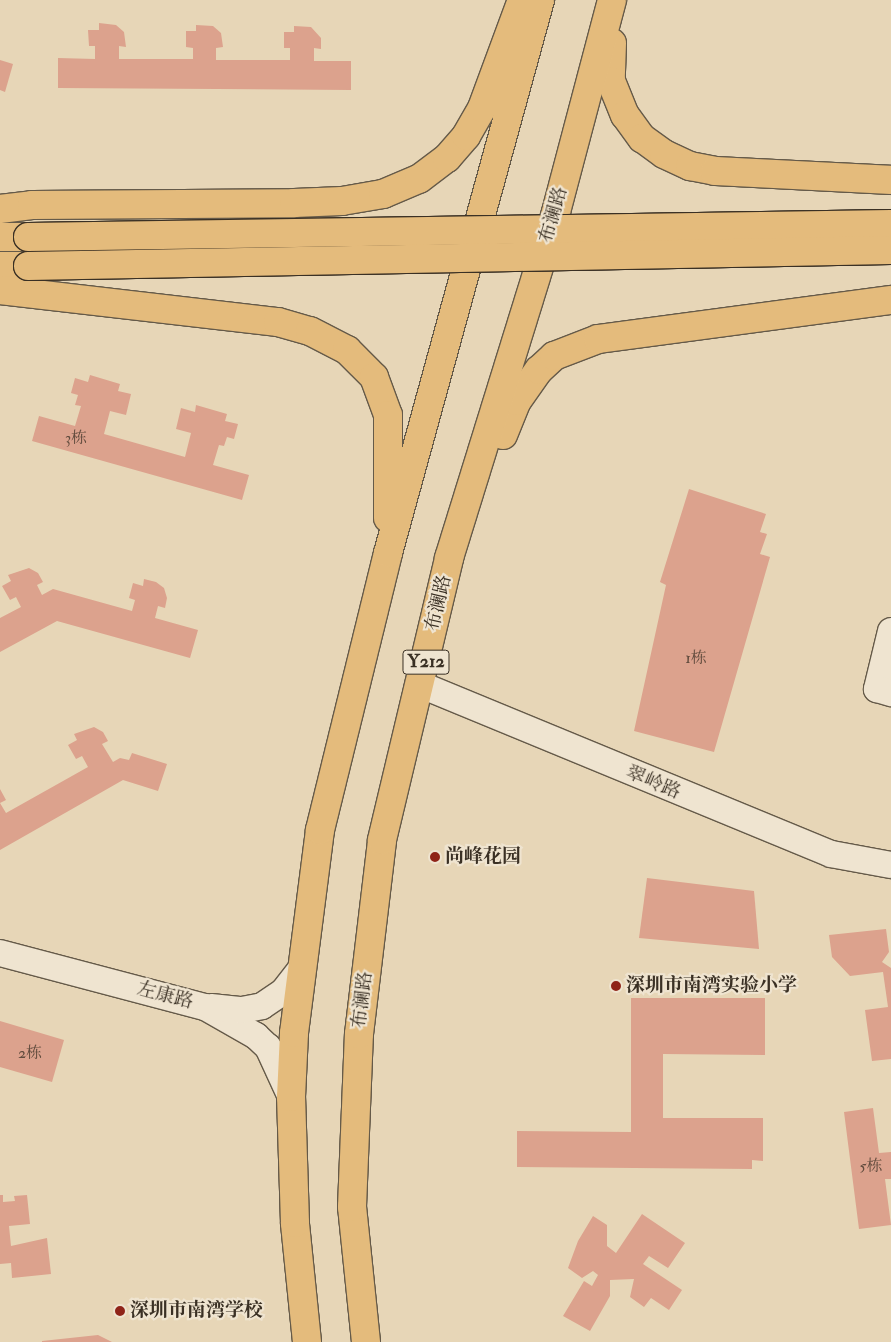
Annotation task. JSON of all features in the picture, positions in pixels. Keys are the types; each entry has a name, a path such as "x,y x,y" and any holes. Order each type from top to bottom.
{"main road":[{"path":"0,209 32,205 294,203 342,201 383,194 419,178 447,158 466,136 482,108 522,0"},
{"path":"307,1342 295,1223 292,1097 294,1033 320,830 388,553 540,0"},
{"name":"布澜路","path":"366,1342 352,1207 359,1034 382,840 449,558 556,212 612,0"},
{"path":"621,0 612,43 611,81 625,115 642,138 664,154 690,166 715,171 891,180"},
{"path":"0,237 891,224"},
{"path":"0,266 891,250"},
{"path":"0,290 278,322 310,331 347,350 374,377 388,415 388,553"},
{"path":"449,558 517,401 538,370 554,356 598,339 891,300"}],"street":[{"path":"891,631 877,689 891,693"},
{"name":"翠岭路","path":"420,686 832,854 891,865"},
{"name":"左康路","path":"0,953 205,1007 256,1036 268,1047 292,1097"},
{"path":"205,1007 242,1010 262,1006 283,992 302,968"}],"building":[{"path":"99,23 116,25 124,32 126,47 119,46 119,59 193,59 193,48 186,47 186,31 196,31 196,25 213,26 221,33 223,47 216,48 216,60 290,60 290,48 284,48 284,32 294,32 294,26 311,27 321,38 321,49 314,48 314,61 351,61 351,90 58,88 58,58 95,59 95,46 89,46 88,30 99,30"},
{"path":"0,60 13,64 5,92 0,90"},
{"path":"90,375 120,384 118,391 131,394 126,415 110,411 104,434 185,457 191,433 176,429 181,408 195,412 196,405 227,414 225,421 238,424 234,439 227,437 224,446 219,445 213,465 249,475 242,500 32,441 39,416 75,426 81,406 75,405 78,395 71,393 75,378 88,382"},
{"path":"689,489 766,514 760,532 767,534 760,554 770,557 714,752 634,731 666,585 660,582"},
{"path":"29,568 38,573 43,582 37,585 42,595 53,589 132,611 135,600 129,598 133,583 143,586 144,579 156,582 164,588 167,598 165,608 158,606 155,618 198,630 190,658 57,621 0,652 0,618 21,607 16,597 10,600 2,586 11,581 8,575"},
{"path":"94,727 103,732 108,741 102,744 113,762 120,758 129,760 132,753 167,764 158,791 123,780 0,850 0,803 6,813 88,767 82,756 76,759 68,745 77,740 74,734"},
{"path":"0,789 6,800 0,803"},
{"path":"647,878 754,891 759,949 639,938"},
{"path":"886,929 889,952 882,962 891,968 891,1059 872,1061 865,1010 888,1007 883,972 850,976 832,957 829,935"},
{"path":"631,998 765,998 765,1055 663,1054 663,1118 763,1118 763,1161 752,1160 752,1169 517,1167 517,1131 631,1132"},
{"path":"0,1021 64,1040 52,1082 0,1067"},
{"path":"873,1108 879,1153 891,1152 891,1179 885,1179 891,1225 859,1229 844,1112"},
{"path":"0,1195 3,1195 3,1202 15,1201 14,1196 27,1195 30,1224 9,1226 11,1246 47,1238 51,1274 12,1278 11,1263 0,1264"},
{"path":"642,1214 685,1243 668,1268 649,1256 643,1264 682,1290 669,1310 651,1298 644,1307 630,1297 634,1279 610,1280 610,1296 590,1331 563,1316 584,1281 592,1286 598,1275 593,1271 582,1278 568,1268 578,1241 593,1216 607,1225 607,1246 616,1253"},
{"path":"98,1335 112,1342 42,1342 42,1341"}],"place":[{"name":"尚峰花园","path":"435,857"},
{"name":"深圳市南湾实验小学","path":"616,986"},
{"name":"深圳市南湾学校","path":"120,1311"}]}
